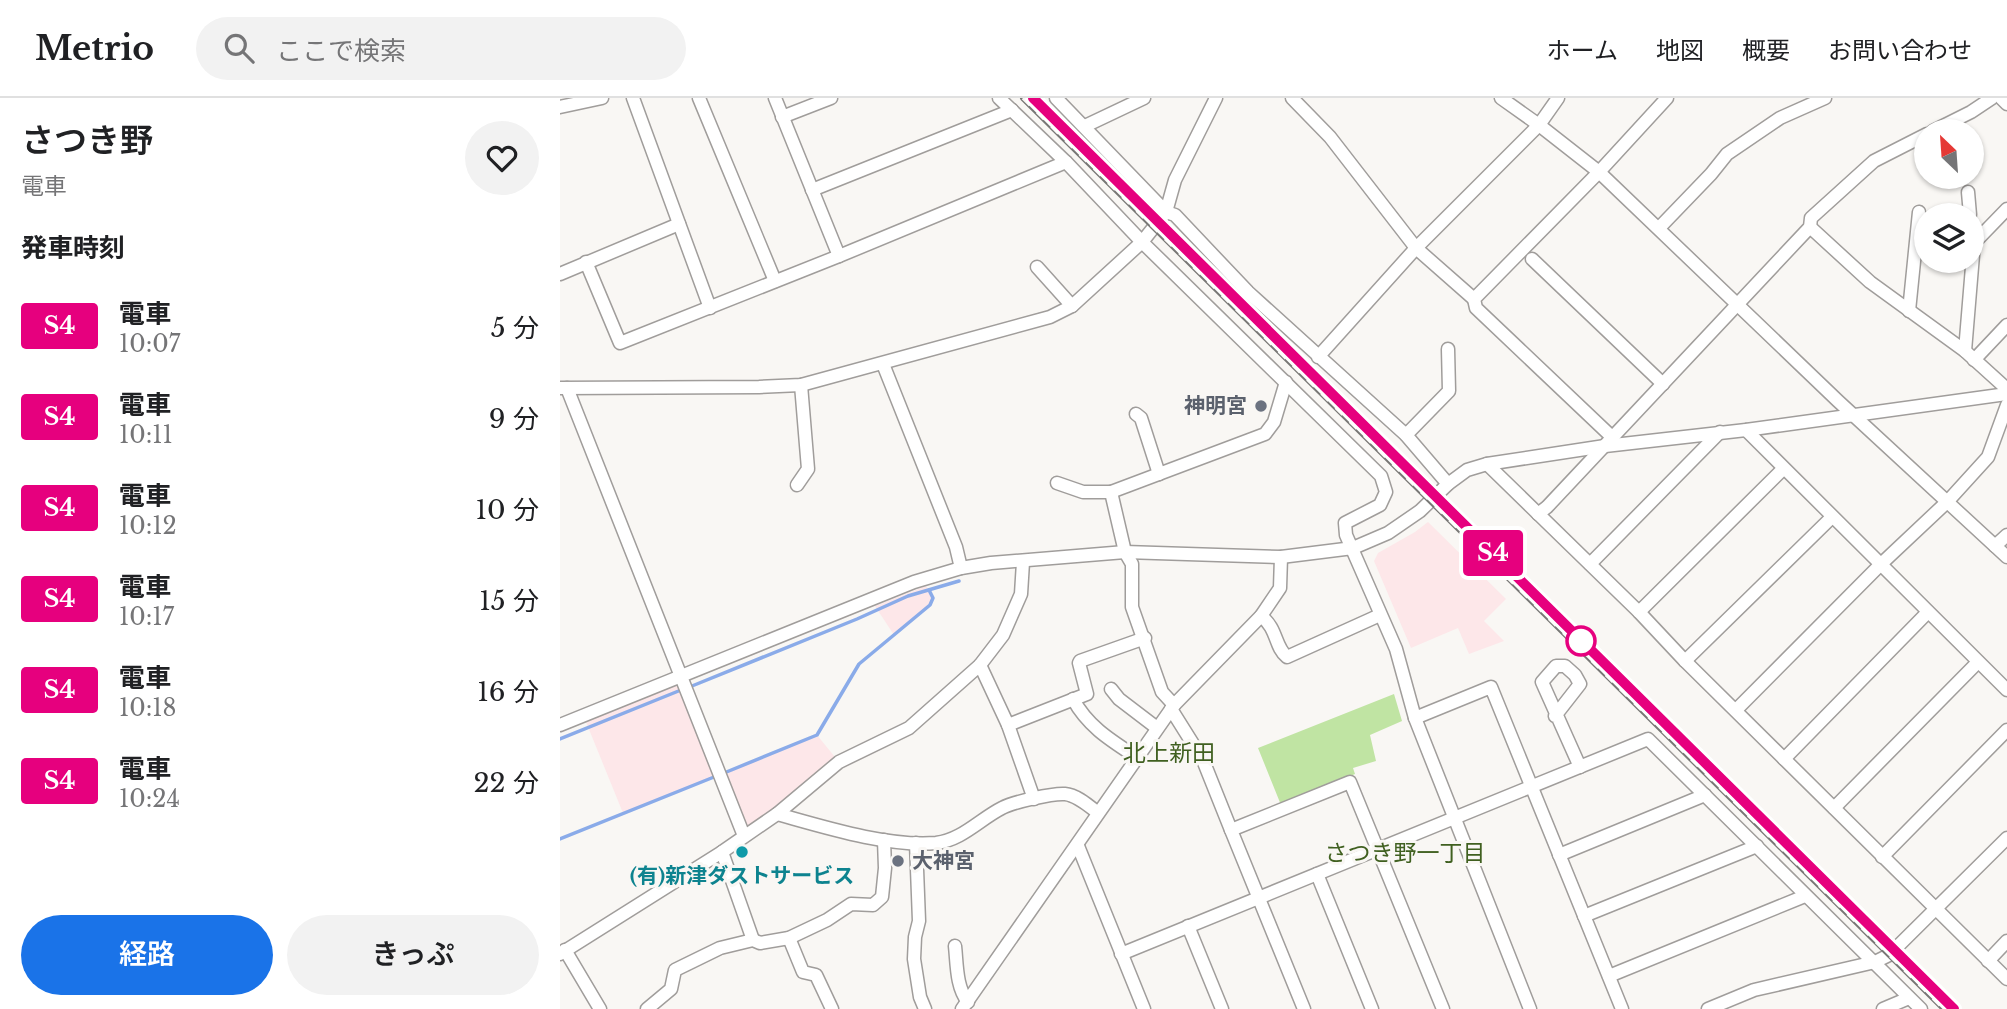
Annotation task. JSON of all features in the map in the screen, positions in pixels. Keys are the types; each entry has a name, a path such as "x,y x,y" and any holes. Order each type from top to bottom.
{"street":[{"path":"560,107 602,98"},
{"path":"633,98 710,308"},
{"path":"699,98 775,281"},
{"path":"775,98 839,256"},
{"path":"782,117 831,98"},
{"path":"999,98 1381,476 1386,492 1380,505 1345,523 1346,534 1396,649 1415,718 1530,1009"},
{"path":"1056,98 1067,104 1166,212 1175,215 1248,292 1406,435 1448,484"},
{"path":"1085,126 1144,98"},
{"path":"744,836 682,676 564,388 801,385 1050,317 1072,306 1142,242 1166,212 1175,180 1216,98"},
{"path":"1292,98 1346,156 1416,248 1474,299 1476,307 1609,442"},
{"path":"1501,98 1599,172 2007,557"},
{"path":"1318,357 1416,248 1539,125 1558,98"},
{"path":"1474,299 1599,172 1667,98"},
{"path":"1659,228 1727,154 1780,118 1825,98"},
{"path":"1957,119 1992,98"},
{"path":"812,190 1012,110"},
{"path":"1538,514 1547,508 1810,227 1811,218 1874,161 1914,141"},
{"path":"586,262 620,343 1066,162"},
{"path":"1968,192 1968,203"},
{"path":"1984,231 2007,209"},
{"path":"560,274 679,224"},
{"path":"1810,227 1870,282 1970,356 2007,391"},
{"path":"1532,259 1663,384"},
{"path":"1909,311 1914,262"},
{"path":"1037,267 1072,306"},
{"path":"1970,356 1972,273"},
{"path":"1970,356 2007,325"},
{"path":"1406,435 1449,391 1448,349"},
{"path":"883,364 956,547 961,568"},
{"path":"1057,483 1083,492 1111,492 1265,434 1274,422 1286,382"},
{"path":"797,485 808,469 801,385"},
{"path":"560,724 914,582 961,568 1125,552 1281,557 1353,548 1388,533 1420,511 1467,470 1487,464 1609,442 1746,430 1856,416 2007,391"},
{"path":"1736,710 1880,565 1948,501 1989,457 2007,405"},
{"path":"1136,414 1141,418 1159,474"},
{"path":"1746,430 2007,691"},
{"path":"1590,564 1720,432"},
{"path":"1487,464 2007,979"},
{"path":"1639,612 1783,469"},
{"path":"1111,492 1125,552 1132,564 1132,607 1162,692 1203,760 1304,1009"},
{"path":"1685,661 1832,517"},
{"path":"1995,546 2007,535"},
{"path":"965,1006 1172,707 1261,616 1280,588 1281,557"},
{"path":"600,1009 563,952 722,852 777,814 839,762 909,727 980,665 1003,635 1021,594 1023,562"},
{"path":"1784,759 1928,612"},
{"path":"1261,616 1271,623 1282,653 1287,657 1380,615"},
{"path":"1008,725 1087,694 1080,661 1145,638"},
{"path":"1834,807 1978,662"},
{"path":"980,665 1008,725 1034,799"},
{"path":"1415,718 1491,687 1622,1009"},
{"path":"1111,689 1119,699 1157,728"},
{"path":"1073,699 1082,716 1097,730 1138,758"},
{"path":"1555,716 1580,767"},
{"path":"1882,857 2007,730"},
{"path":"1121,954 1648,739 1921,1009"},
{"path":"1231,830 1350,782 1443,1009"},
{"path":"777,814 884,840 938,843 952,839 1003,807 1034,799 1066,794 1081,800 1098,813"},
{"path":"1559,855 1705,795"},
{"path":"1708,1009 1754,990 1875,962 1889,955 2007,838"},
{"path":"647,1009 671,989 675,970 720,948 753,940 760,943 789,938 827,920 851,904 873,905 882,897 886,868 884,840"},
{"path":"916,843 919,921 914,959 920,997 925,1009"},
{"path":"1078,846 1144,1009"},
{"path":"1584,916 1757,846"},
{"path":"722,852 753,940"},
{"path":"1317,874 1373,1009"},
{"path":"1608,976 1805,896"},
{"path":"1188,926 1222,1009"},
{"path":"789,938 803,972 816,975 832,1009"},
{"path":"1988,961 2007,940"},
{"path":"955,946 965,1006"},
{"path":"1883,1009 1909,998"}],"shaded area":[{"path":"1428,522 1506,599 1484,621 1504,641 1469,654 1458,628 1411,648 1374,561 1378,553"},
{"path":"926,586 933,598 932,603 894,635 875,606"},
{"path":"678,685 717,776 623,813 586,722"},
{"path":"817,735 839,762 748,829 724,773"}],"green space":[{"path":"1394,694 1402,721 1370,735 1376,761 1353,768 1355,774 1281,805 1258,748"}],"waterway":[{"path":"692,686 908,596 959,581"},
{"path":"724,773 817,735 859,664 930,605 933,598 929,590"},
{"path":"560,739 681,690"},
{"path":"560,839 714,777"}],"railway":[{"path":"1023,98 1944,1009"}],"train":[{"name":"S4","path":"1033,98 1954,1009"}],"place":[{"name":"神明宮","path":"1261,406"},
{"name":"(有)新津ダストサービス","path":"742,852"},
{"name":"大神宮","path":"898,861"}],"district":[{"name":"北上新田","path":"1169,753"},
{"name":"さつき野一丁目","path":"1405,853"}]}
